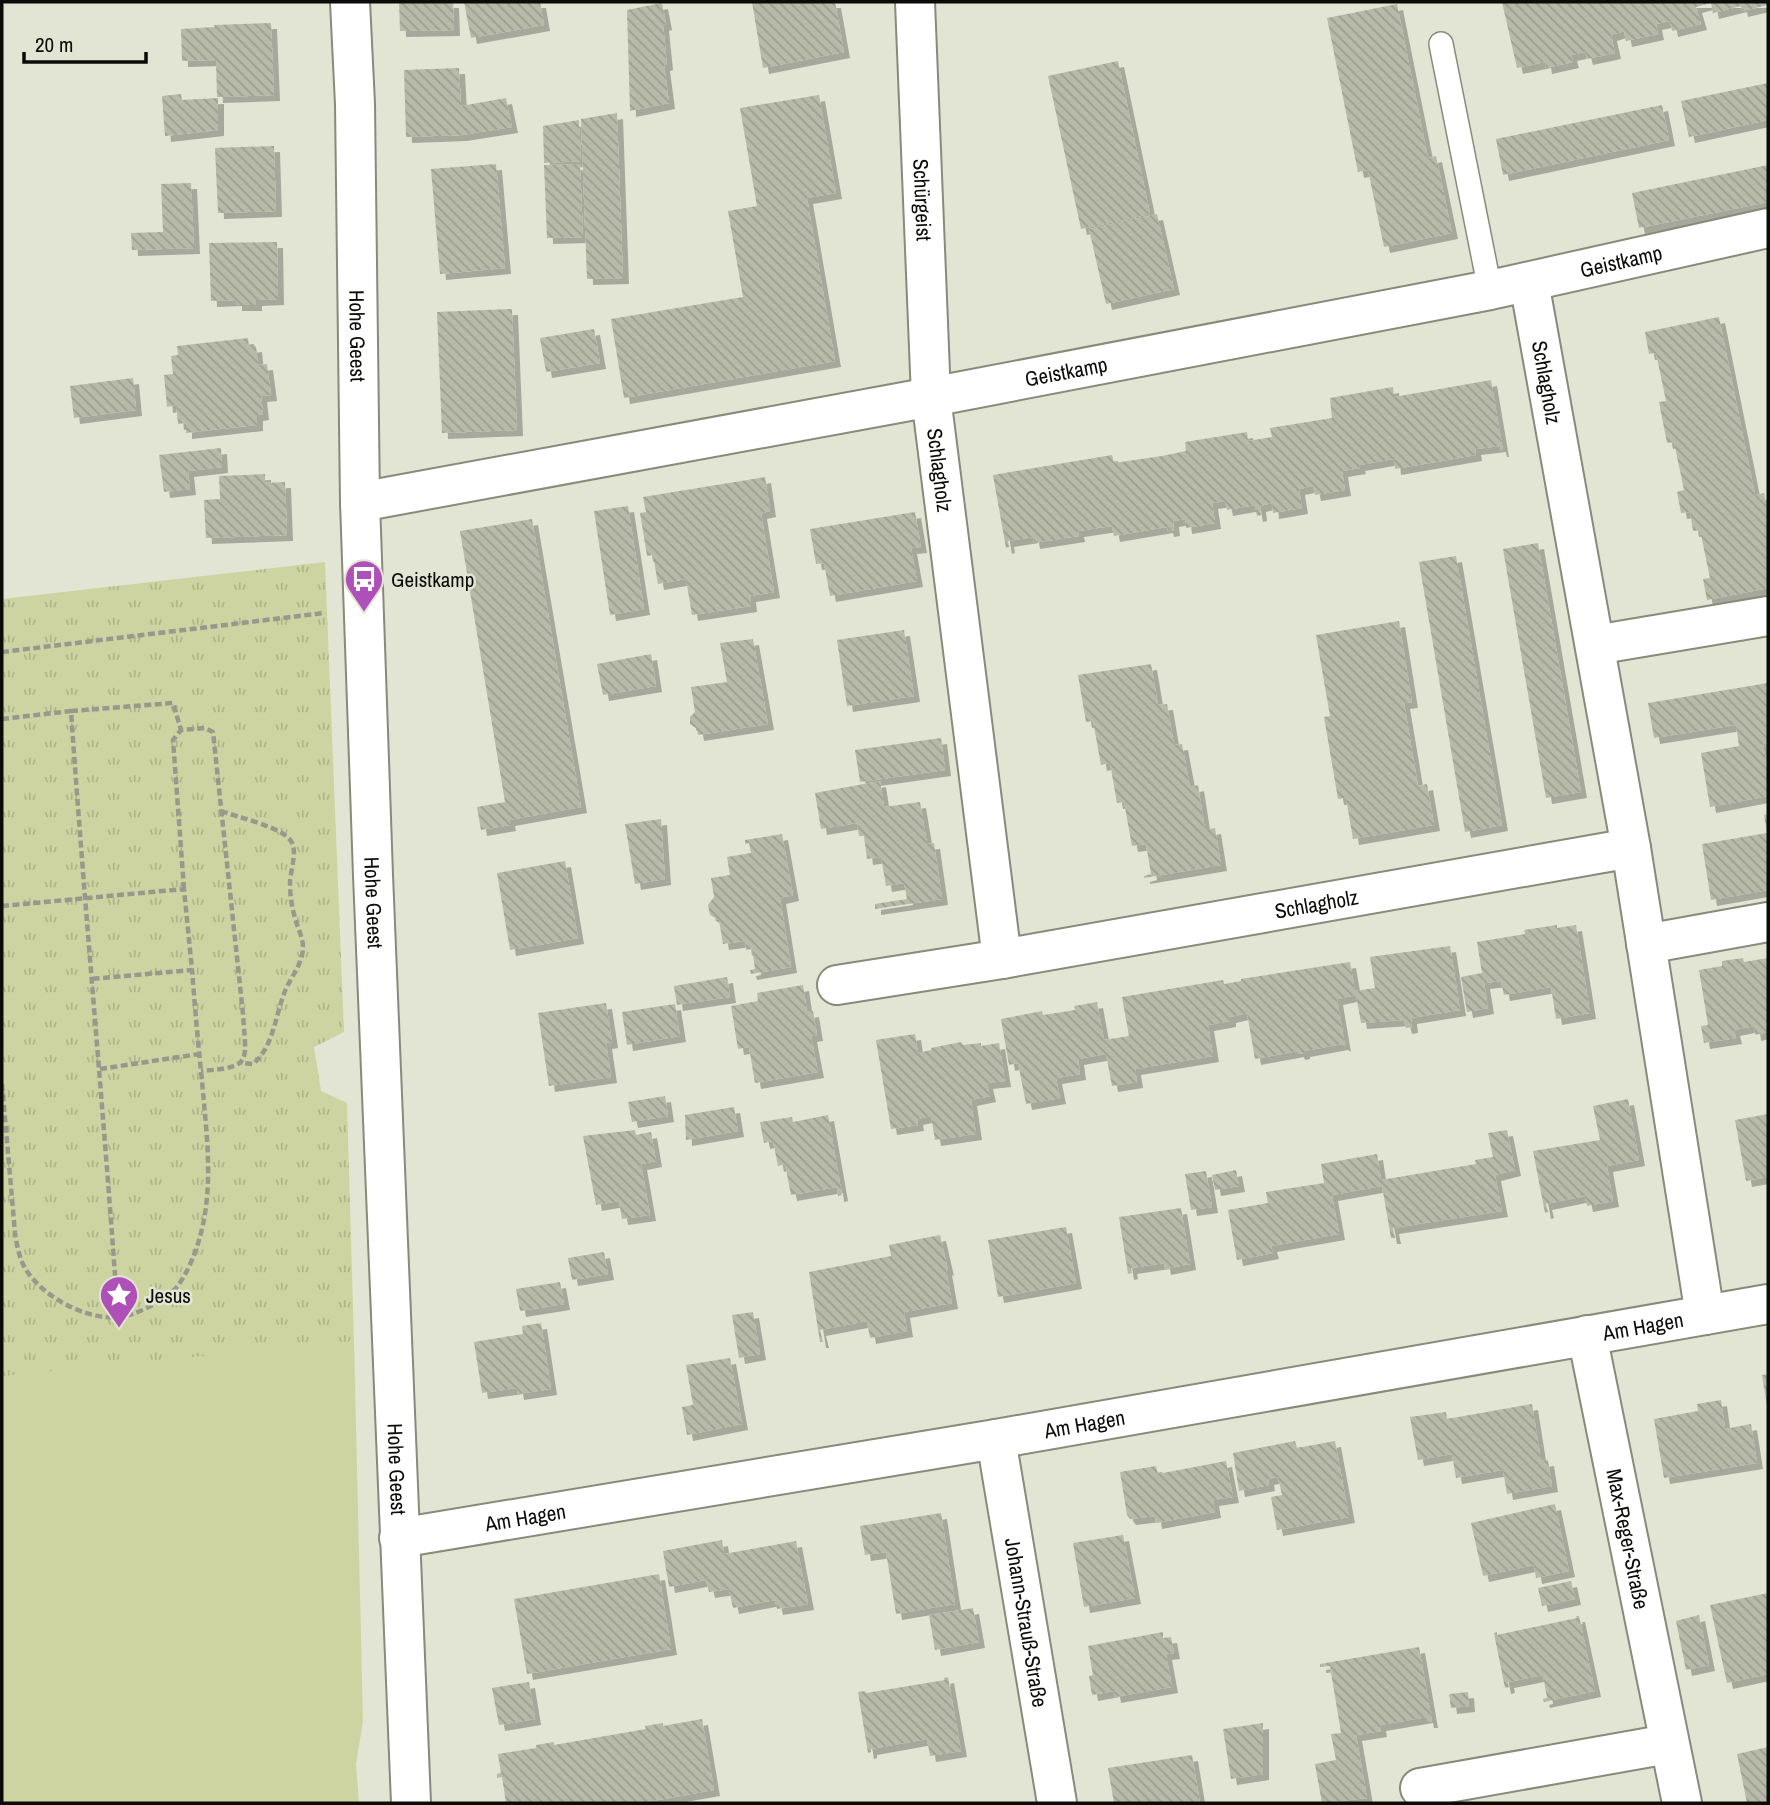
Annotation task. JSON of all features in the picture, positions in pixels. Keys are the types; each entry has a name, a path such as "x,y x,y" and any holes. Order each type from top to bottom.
{"street":[{"name":"Hohe Geest","path":"350,2 355,104 360,502 411,1803"},
{"name":"Schürgeist","path":"915,2 931,397"},
{"name":"Geistkamp","path":"360,502 1490,290 1768,228"},
{"name":"Schlagholz","path":"1530,282 1631,848 1704,1315"},
{"name":"Schlagholz","path":"931,397 1002,958"},
{"path":"1595,645 1768,616"},
{"name":"Schlagholz","path":"837,985 1631,848"},
{"path":"1646,944 1768,922"},
{"name":"Am Hagen","path":"399,1538 996,1439 1768,1304"},
{"name":"Max-Reger-Straße","path":"1587,1335 1682,1803"},
{"name":"Johann-Strauß-Straße","path":"996,1439 1057,1803"},
{"path":"1420,1788 1668,1744"}],"lane":[{"path":"1441,44 1490,290"}],"path":[{"path":"2,652 327,613"},
{"path":"2,719 173,703 181,730"},
{"path":"71,712 118,1317"},
{"path":"2,1084 15,1233 26,1269 52,1297 90,1314 118,1317 166,1298 181,1282 194,1254 205,1213 209,1180 208,1133 199,1054 184,889 173,740 181,730 205,728 213,732 245,1052 241,1063 232,1069 201,1071"},
{"path":"221,811 265,825 291,841 292,909 304,948 265,1050 253,1064 241,1063"},
{"path":"2,906 184,889"},
{"path":"91,979 192,970"},
{"path":"100,1069 199,1054"}],"green space":[{"path":"325,562 344,1032 314,1047 321,1091 347,1103 354,1341 2,1376 2,599"},
{"path":"354,1341 363,1721 356,1764 359,1803 2,1803 2,1373"}],"building":[{"path":"399,2 453,2 454,30 400,31"},
{"path":"464,2 540,2 544,25 471,38"},
{"path":"752,2 835,2 844,52 763,68"},
{"path":"1502,2 1768,2 1768,5 1742,11 1741,6 1713,13 1711,3 1696,7 1701,24 1672,31 1670,21 1656,24 1658,34 1626,41 1624,31 1611,35 1615,53 1587,59 1585,52 1571,55 1573,62 1546,68 1545,62 1517,68"},
{"path":"662,3 666,24 663,25 667,64 664,65 669,103 630,111 627,10"},
{"path":"1397,4 1428,158 1436,156 1452,233 1384,247 1368,170 1358,172 1327,18"},
{"path":"271,23 274,95 217,97 216,60 182,61 181,29"},
{"path":"1118,61 1150,214 1081,229 1048,76"},
{"path":"459,68 461,106 506,98 512,127 461,135 406,137 404,70"},
{"path":"1768,83 1768,120 1689,137 1681,101"},
{"path":"181,94 182,100 218,98 218,130 165,136 162,96"},
{"path":"819,95 836,193 807,198 835,361 624,398 611,319 743,297 728,211 757,206 740,108"},
{"path":"1662,105 1669,140 1503,175 1496,139"},
{"path":"617,113 623,278 587,279 581,119"},
{"path":"579,120 581,161 544,163 543,126"},
{"path":"274,146 276,211 218,213 215,148"},
{"path":"496,164 505,268 440,274 431,169"},
{"path":"580,164 583,237 547,238 544,165"},
{"path":"1768,165 1768,202 1639,228 1632,193"},
{"path":"191,183 194,248 132,250 131,233 163,232 161,184"},
{"path":"1157,214 1174,289 1106,304 1089,229"},
{"path":"277,242 278,299 256,300 256,305 236,305 236,300 211,301 209,243"},
{"path":"512,309 517,430 442,433 437,312"},
{"path":"1719,317 1755,495 1764,493 1768,513 1768,588 1707,600 1703,579 1710,578 1700,530 1693,531 1690,512 1681,513 1677,492 1684,490 1674,442 1667,443 1659,402 1666,401 1656,353 1649,354 1645,332"},
{"path":"594,329 600,363 546,372 540,338"},
{"path":"248,338 249,347 256,346 258,365 267,364 271,395 261,396 263,414 257,415 257,425 186,433 186,423 178,424 176,405 167,407 164,375 173,374 171,356 178,355 177,346"},
{"path":"133,378 136,410 74,418 70,386"},
{"path":"1491,380 1503,451 1500,446 1475,449 1476,455 1395,469 1394,459 1359,465 1360,468 1342,471 1345,490 1315,495 1313,486 1299,489 1302,508 1273,513 1272,503 1260,506 1261,515 1257,516 1255,505 1227,510 1225,501 1212,503 1215,523 1186,528 1185,519 1173,521 1174,530 1168,531 1167,527 1114,536 1112,526 1078,531 1079,536 1034,543 1033,537 1008,541 1009,547 1006,548 993,475 1112,455 1114,463 1162,456 1186,451 1185,442 1247,432 1248,441 1272,437 1270,428 1332,418 1330,398 1393,387 1394,397"},
{"path":"221,448 222,467 188,471 190,489 164,492 159,455"},
{"path":"265,474 265,483 285,482 287,535 206,538 204,500 220,499 219,476"},
{"path":"765,477 770,511 761,513 774,592 750,596 751,606 692,615 686,579 658,584 653,555 647,556 640,513 646,512 643,497"},
{"path":"628,506 644,609 610,615 594,511"},
{"path":"915,512 921,547 911,548 917,581 830,596 824,563 816,564 810,529"},
{"path":"532,519 581,807 509,820 510,825 481,830 477,807 505,802 460,531"},
{"path":"1538,543 1581,792 1546,798 1503,549"},
{"path":"1456,556 1502,825 1465,832 1419,562"},
{"path":"1399,621 1412,702 1404,703 1418,786 1427,784 1434,825 1353,839 1346,798 1338,799 1324,717 1330,716 1316,635"},
{"path":"904,630 914,696 847,706 837,640"},
{"path":"753,639 768,724 698,735 697,729 690,724 690,717 695,712 691,687 727,682 720,643"},
{"path":"651,654 656,686 603,695 597,664"},
{"path":"1151,664 1158,705 1167,704 1174,745 1182,744 1190,787 1198,785 1205,830 1215,828 1221,865 1144,878 1151,874 1146,844 1132,846 1124,802 1117,803 1110,763 1101,765 1093,721 1086,722 1078,675"},
{"path":"1768,683 1768,743 1763,744 1768,772 1768,796 1710,807 1701,753 1739,746 1736,725 1654,738 1648,703"},
{"path":"941,738 945,770 860,782 855,750"},
{"path":"880,781 884,807 920,802 927,844 934,843 942,899 875,909 875,904 907,899 904,883 886,886 881,857 867,859 864,836 859,836 857,823 821,829 815,793"},
{"path":"1768,814 1768,890 1711,900 1702,844 1767,833 1764,815"},
{"path":"661,819 665,879 635,884 625,824"},
{"path":"782,834 793,895 780,898 791,967 751,974 750,970 755,969 752,949 746,950 745,941 723,944 719,920 710,915 708,905 714,897 711,878 730,875 727,857 751,853 749,843 745,844 745,840"},
{"path":"565,861 578,938 510,950 497,873"},
{"path":"1557,925 1557,928 1576,925 1590,1013 1556,1019 1551,987 1504,995 1501,981 1484,983 1488,1008 1467,1012 1461,977 1482,973 1477,942 1525,934 1524,930"},
{"path":"1450,946 1460,1010 1411,1018 1412,1027 1406,1028 1404,1020 1361,1023 1356,995 1337,999 1345,1046 1342,1044 1299,1054 1298,1051 1255,1059 1247,1013 1230,1017 1230,1021 1208,1025 1213,1056 1135,1069 1137,1082 1112,1086 1106,1054 1078,1059 1080,1074 1056,1078 1060,1098 1026,1104 1018,1063 1009,1065 1001,1019 1042,1011 1043,1015 1075,1010 1074,1006 1097,1002 1104,1040 1129,1036 1122,997 1223,980 1224,984 1350,962 1355,991 1375,988 1370,957"},
{"path":"1743,958 1744,962 1768,958 1768,1032 1755,1035 1754,1026 1734,1030 1736,1038 1704,1043 1701,1026 1708,1025 1699,970 1722,966 1722,961"},
{"path":"727,977 730,997 677,1005 674,986"},
{"path":"803,985 807,1012 813,1011 817,1035 811,1036 818,1072 755,1083 749,1047 738,1049 731,1006 758,1001 757,993"},
{"path":"606,1003 612,1042 606,1043 611,1077 549,1086 538,1013"},
{"path":"675,1004 680,1036 627,1045 622,1012"},
{"path":"915,1034 918,1053 961,1042 963,1045 981,1043 981,1046 999,1043 1005,1081 987,1083 990,1096 971,1100 976,1134 935,1140 931,1116 917,1119 918,1125 891,1129 876,1040"},
{"path":"665,1096 668,1116 632,1122 628,1102"},
{"path":"1628,1099 1639,1160 1607,1166 1613,1201 1587,1206 1585,1196 1546,1204 1548,1212 1545,1213 1533,1151 1600,1140 1593,1106"},
{"path":"734,1107 738,1131 686,1140 685,1115"},
{"path":"1768,1114 1768,1177 1746,1181 1735,1120"},
{"path":"828,1115 842,1195 838,1196 837,1187 791,1195 785,1164 778,1166 773,1141 764,1143 760,1122 792,1117 793,1122"},
{"path":"635,1130 636,1135 651,1132 656,1161 641,1164 650,1215 622,1219 619,1201 596,1205 583,1136"},
{"path":"1507,1130 1515,1170 1495,1175 1502,1211 1393,1228 1395,1238 1391,1238 1382,1186 1332,1195 1339,1234 1271,1246 1273,1253 1237,1260 1228,1210 1268,1203 1266,1192 1324,1183 1321,1164 1377,1154 1381,1180 1476,1164 1475,1160 1493,1157 1488,1133"},
{"path":"1236,1170 1239,1186 1215,1190 1212,1175"},
{"path":"1206,1171 1212,1207 1191,1210 1185,1174"},
{"path":"1181,1208 1190,1264 1165,1269 1164,1263 1131,1268 1132,1273 1128,1274 1119,1217"},
{"path":"1066,1227 1076,1283 998,1297 988,1240"},
{"path":"940,1235 952,1303 904,1312 907,1331 870,1338 867,1321 820,1330 823,1342 820,1342 809,1272 891,1256 889,1245"},
{"path":"604,1252 608,1274 572,1280 568,1258"},
{"path":"560,1282 564,1304 520,1311 516,1289"},
{"path":"753,1312 760,1354 739,1358 732,1315"},
{"path":"541,1323 551,1389 518,1394 517,1388 482,1393 474,1342 523,1334 522,1326"},
{"path":"730,1358 742,1424 687,1435 682,1407 693,1405 686,1365"},
{"path":"1768,1374 1768,1406 1767,1406 1762,1375"},
{"path":"1721,1400 1725,1429 1751,1424 1757,1463 1664,1478 1654,1419 1698,1411 1697,1404"},
{"path":"1532,1404 1541,1461 1548,1460 1552,1486 1507,1494 1503,1470 1456,1478 1452,1454 1418,1460 1410,1417 1446,1412 1447,1419"},
{"path":"1295,1441 1297,1448 1335,1441 1349,1517 1277,1530 1271,1497 1282,1495 1278,1477 1268,1479 1269,1485 1239,1491 1233,1453"},
{"path":"1226,1461 1233,1497 1213,1500 1215,1512 1156,1523 1155,1516 1130,1519 1127,1515 1120,1472 1156,1466 1158,1474"},
{"path":"1555,1504 1569,1571 1536,1578 1534,1565 1483,1576 1471,1523"},
{"path":"941,1513 955,1604 896,1614 886,1552 865,1555 860,1526"},
{"path":"1123,1535 1135,1598 1084,1607 1073,1543"},
{"path":"722,1540 724,1554 796,1541 808,1604 777,1609 775,1600 733,1608 729,1589 709,1592 706,1580 669,1587 663,1551"},
{"path":"659,1574 671,1649 527,1674 514,1599"},
{"path":"1571,1581 1575,1599 1542,1606 1538,1588"},
{"path":"1768,1593 1768,1674 1727,1683 1710,1605"},
{"path":"973,1608 979,1642 935,1650 929,1615"},
{"path":"1699,1615 1709,1665 1686,1670 1676,1621"},
{"path":"1576,1616 1579,1616 1595,1691 1544,1702 1543,1699 1547,1698 1543,1675 1508,1682 1509,1687 1505,1688 1494,1633 1497,1632 1497,1635 1577,1618"},
{"path":"1163,1632 1163,1638 1171,1637 1174,1653 1166,1654 1172,1687 1115,1697 1114,1691 1092,1695 1089,1676 1093,1675 1088,1646"},
{"path":"1419,1647 1432,1722 1428,1722 1427,1717 1380,1725 1381,1731 1356,1735 1367,1798 1322,1803 1315,1764 1336,1760 1331,1734 1341,1733 1330,1666 1320,1667 1320,1664"},
{"path":"948,1677 961,1751 930,1756 927,1739 871,1749 868,1753 858,1692 945,1680 944,1678"},
{"path":"529,1682 535,1719 499,1725 492,1688"},
{"path":"1468,1692 1469,1706 1451,1708 1449,1694"},
{"path":"702,1719 714,1790 641,1803 506,1803 502,1777 497,1778 497,1774 501,1773 498,1754 536,1748 536,1745 554,1742 554,1745 646,1729 645,1726 663,1723 663,1726"},
{"path":"1263,1723 1263,1774 1231,1779 1223,1729"},
{"path":"1768,1747 1768,1803 1747,1803 1737,1754"},
{"path":"1192,1755 1200,1803 1114,1803 1108,1768"}],"place":[{"name":"Geistkamp","path":"364,613"},
{"name":"Jesus","path":"119,1329"}]}
